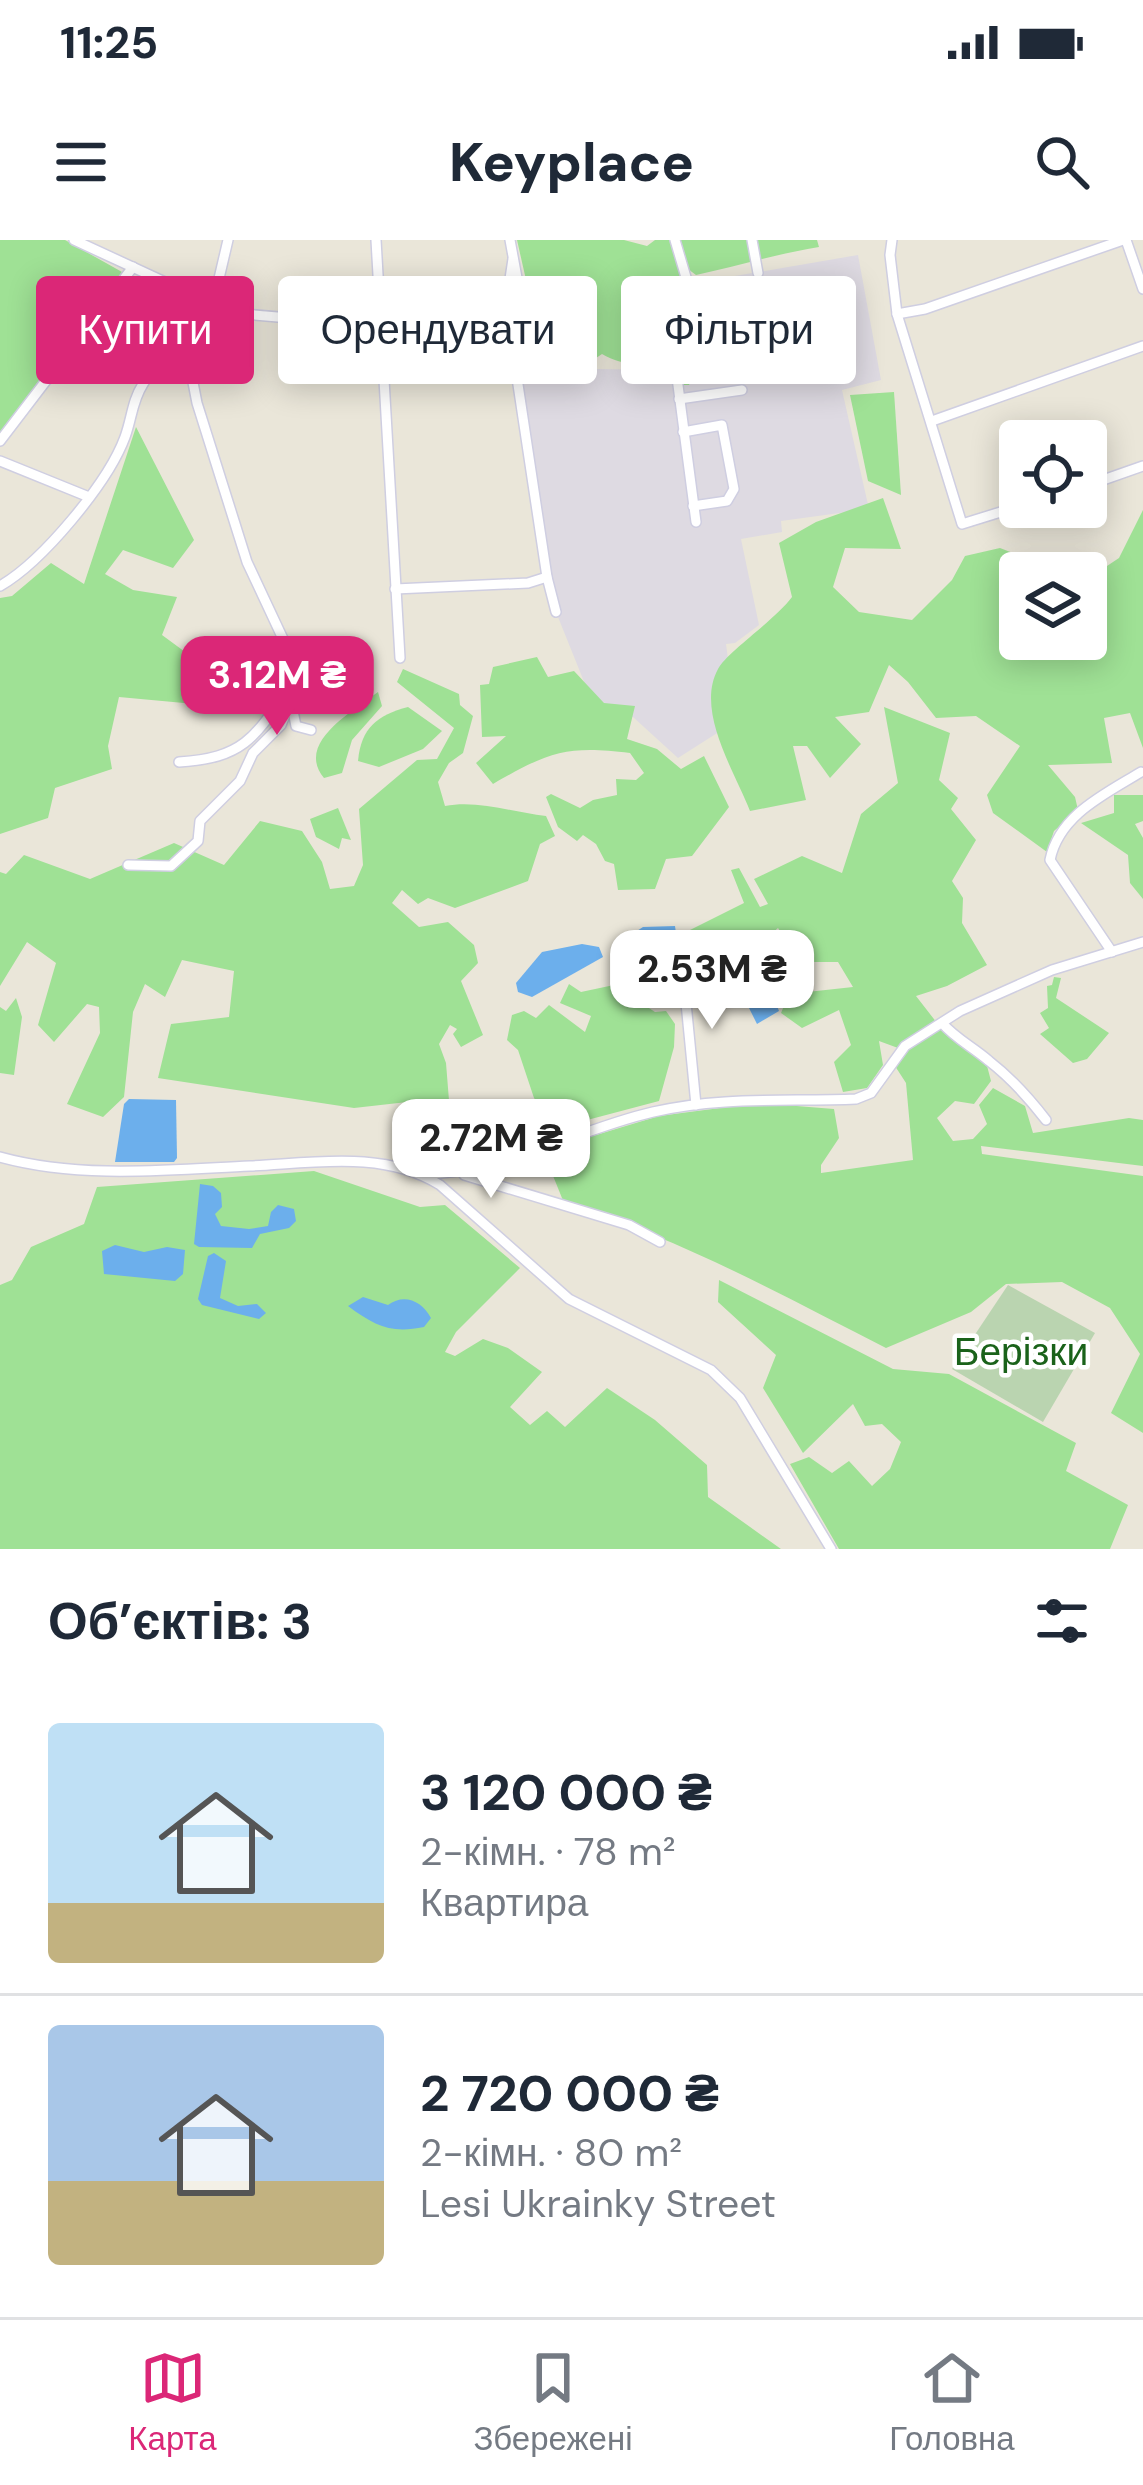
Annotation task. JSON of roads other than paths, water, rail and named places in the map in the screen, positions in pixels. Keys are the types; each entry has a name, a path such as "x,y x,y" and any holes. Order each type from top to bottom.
{"street":[{"path":"74,240 154,276"},
{"path":"220,276 228,240"},
{"path":"376,240 379,276"},
{"path":"510,240 515,276"},
{"path":"675,240 686,276"},
{"path":"752,240 758,273"},
{"path":"892,240 897,314 962,524 999,513"},
{"path":"897,314 925,309 1125,240 1143,289"},
{"path":"513,259 506,305 556,612"},
{"path":"0,441 133,266"},
{"path":"932,421 1143,346"},
{"path":"0,586 22,573 111,466 142,384"},
{"path":"195,384 247,562 284,641 296,726 311,730"},
{"path":"386,384 400,658"},
{"path":"678,384 696,522"},
{"path":"679,398 742,390"},
{"path":"683,432 722,425 734,488 727,501 693,506"},
{"path":"0,461 89,496"},
{"path":"1107,479 1143,466"},
{"path":"395,589 528,583 547,577"},
{"path":"179,762 215,760 232,753 254,734 292,682"},
{"path":"128,865 171,866 198,841 200,821 240,781 253,753 281,725 291,701"},
{"path":"1112,952 1050,860 1057,835 1084,807 1141,772"},
{"path":"422,1174 455,1173 537,1151 582,1132 656,1111 735,1099 856,1100 872,1093 905,1046 997,992 1143,941"},
{"path":"697,1105 682,962 734,965"},
{"path":"942,1023 1018,1087 1046,1120"},
{"path":"0,1157 65,1171 330,1162 389,1163 422,1174 569,1299 711,1370 740,1398 831,1549"},
{"path":"444,1189 455,1173"},
{"path":"455,1173 629,1225 660,1242"}],"water":[{"path":"675,926 676,933 653,937 639,960 622,963 614,946 643,927"},
{"path":"582,944 599,947 603,957 532,997 518,992 516,983 542,952"},
{"path":"765,976 779,1011 757,1024 741,992"},
{"path":"129,1099 176,1100 174,1162 115,1162 124,1104"},
{"path":"200,1184 221,1193 222,1207 215,1214 221,1226 268,1226 278,1205 294,1209 296,1221 289,1228 260,1234 252,1248 199,1247 194,1244"},
{"path":"115,1245 144,1252 167,1247 185,1250 183,1274 175,1281 104,1274 102,1251"},
{"path":"214,1253 226,1261 220,1298 238,1306 257,1304 266,1313 259,1319 202,1305 198,1299 208,1256"},
{"path":"363,1297 388,1305 412,1301 431,1318 424,1327 384,1327 348,1306"}],"park label":[{"name":"Берізки","path":"1021,1351"}]}
